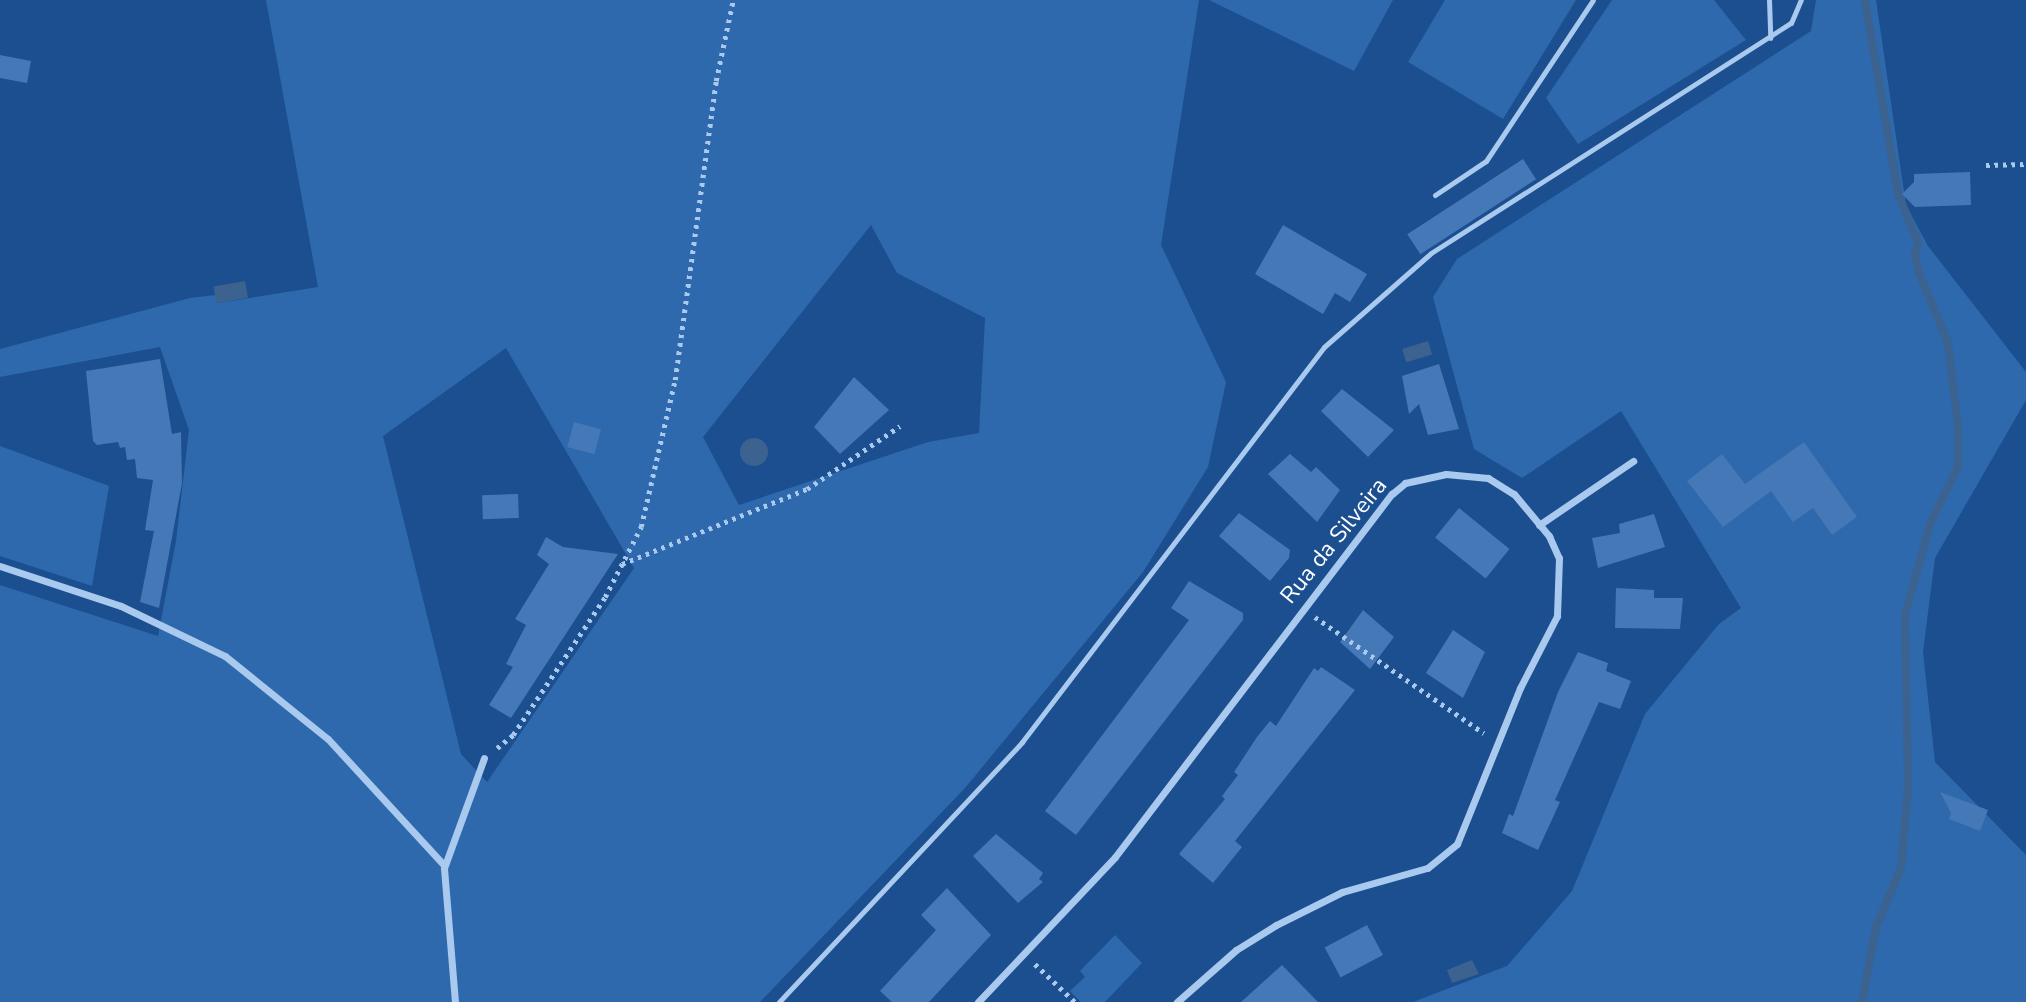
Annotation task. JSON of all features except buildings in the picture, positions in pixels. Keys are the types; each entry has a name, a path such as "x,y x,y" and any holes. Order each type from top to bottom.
{"street":[{"path":"1539,525 1633,461"},
{"name":"Rua da Silveira","path":"978,1002 1115,856 1392,494 1424,476 1473,474 1488,478 1514,494 1539,525 1559,558 1556,616 1499,744 1470,819 1449,854 1427,868 1342,892 1299,912 1236,950 1177,1002"},
{"path":"0,566 121,606 225,656 328,739 444,864"},
{"path":"455,1002 444,864 484,758"}],"lane":[{"path":"1435,195 1486,161 1592,0"},
{"path":"1769,0 1770,38"},
{"path":"779,1002 1022,742 1324,347 1431,253 1770,38 1791,23 1801,0"}],"path":[{"path":"484,758 513,735 605,597 640,527 675,380 716,81 733,0"},
{"path":"1986,164 2026,164"},
{"path":"621,565 807,489 900,426"},
{"path":"1303,609 1499,744"},
{"path":"1025,954 1075,1002"}],"shaded area":[{"path":"266,0 1199,0 1161,245 1226,382 1208,467 1143,572 965,788 760,1002 0,1002 0,585 158,636 176,541 189,430 160,347 0,377 0,349 190,298 216,295 218,303 318,287","holes":["871,225 897,273 985,318 979,433 928,442 739,505 703,437","506,348 634,568 487,782 461,754 383,436"]},
{"path":"1209,0 1393,0 1354,71"},
{"path":"1445,0 1576,0 1503,119 1408,62"},
{"path":"1612,0 1714,0 1746,40 1578,144 1546,98"},
{"path":"1816,0 1876,0 1906,205 1928,246 2026,372 2026,400 1935,558 1923,652 1935,762 2026,855 2026,1002 1413,1002 1507,966 1572,891 1645,714 1719,624 1741,608 1621,411 1522,478 1474,449 1433,297 1457,259 1811,31"},
{"path":"245,281 248,298 216,303 213,287"},
{"path":"1428,341 1432,354 1406,362 1402,349"},
{"path":"754,438 764,442 768,452 764,462 754,466 744,462 740,452 744,442"},
{"path":"0,446 109,486 92,586 0,556"},
{"path":"1115,935 1142,963 1105,1002 1081,1002 1070,991 1085,977 1080,971"},
{"path":"1472,960 1479,974 1452,983 1447,970"}],"waterway":[{"path":"1862,1002 1876,927 1901,868 1908,786 1905,615 1930,524 1958,466 1958,426 1948,343 1919,273 1915,254 1918,242 1898,194 1865,0"}]}
